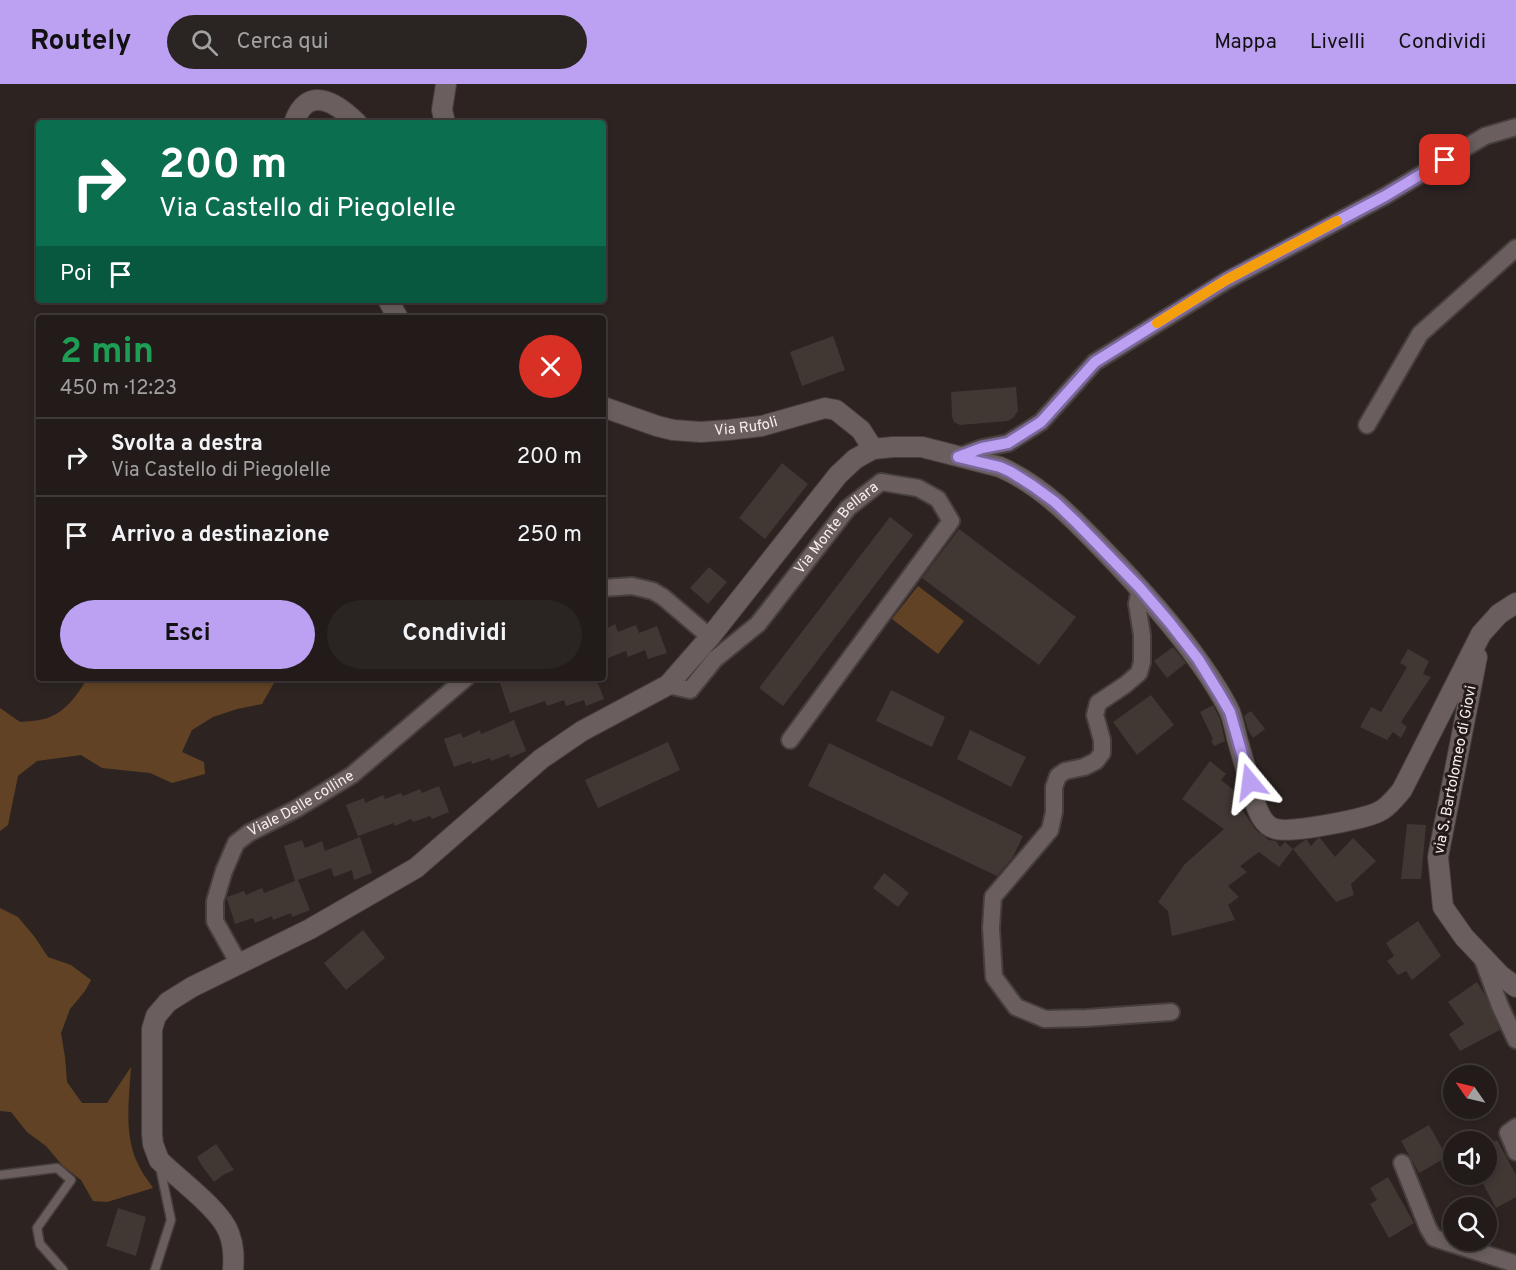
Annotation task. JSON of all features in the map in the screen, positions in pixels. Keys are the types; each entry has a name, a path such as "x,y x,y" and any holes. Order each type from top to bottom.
{"street":[{"path":"444,120 442,110 446,84"},
{"path":"295,120 302,106 311,99 317,98 329,100 353,120"},
{"path":"958,457 982,448 1008,443 1033,428 1095,362 1226,280 1385,196 1485,136 1516,128"},
{"path":"1367,425 1420,334 1516,248"},
{"name":"Via Rufoli","path":"606,408 657,426 673,430 701,432 762,426 825,408 836,410 861,430 873,449"},
{"path":"233,1270 233,1244 224,1221 159,1160 153,1144 152,1029 156,1016 168,1002 184,992 310,929 416,868 541,759 582,731 668,685 710,637 838,475 855,459 873,449 922,447 1000,467 1055,502 1140,588 1198,659 1230,712 1259,814 1276,829 1302,829 1345,821 1375,814 1392,802 1402,790 1481,634 1499,614 1516,603"},
{"name":"Via Monte Bellara","path":"668,685 690,690 715,658 759,624 848,508 881,482 918,488 938,499 951,521 790,740"},
{"path":"606,588 632,586 653,591 710,637"},
{"path":"1140,588 1137,604 1142,635 1142,662 1139,673 1098,703 1095,715 1102,740 1102,753 1096,761 1084,767 1065,771 1058,776 1054,787 1054,812 1050,830 993,897 991,928 994,976 1016,1007 1045,1019 1171,1012"},
{"name":"via S. Bartolomeo di Giovi","path":"1481,634 1438,857 1443,907 1464,937 1500,975 1516,987"},
{"name":"Viale Delle colline","path":"239,964 215,921 215,901 236,843 249,833 296,809 352,775 462,681"},
{"path":"1482,956 1500,1006 1516,1040"},
{"path":"1516,1127 1508,1133 1516,1152"},
{"path":"1402,1163 1434,1238 1516,1264"}],"lane":[{"path":"155,1270 171,1220 159,1160"},
{"path":"0,1175 57,1168 71,1180 37,1228 40,1245 63,1270"}],"shaded area":[{"path":"918,586 964,621 938,654 892,619"},
{"path":"85,681 274,681 262,704 213,717 192,730 182,752 204,762 205,774 172,783 150,773 102,768 81,755 37,761 18,776 8,825 0,831 0,708 20,722 44,719 58,713"},
{"path":"0,908 18,917 48,957 71,965 91,980 70,1009 61,1033 67,1082 82,1103 107,1103 131,1067 128,1119 131,1144 141,1171 153,1188 107,1202 93,1201 81,1180 62,1165 46,1146 27,1132 11,1112 0,1111"}],"building":[{"path":"833,336 845,370 802,386 790,352"},
{"path":"1016,387 1018,411 1008,421 960,425 954,422 951,392"},
{"path":"782,463 808,484 765,539 739,518"},
{"path":"890,517 913,535 783,706 759,688"},
{"path":"959,529 1076,617 1039,665 922,578"},
{"path":"709,567 727,582 708,604 690,588"},
{"path":"615,624 618,632 636,625 639,633 657,626 667,653 648,659 645,650 628,657 626,651 608,658 606,628"},
{"path":"1173,647 1186,663 1167,678 1154,661"},
{"path":"1408,649 1429,661 1423,674 1431,677 1401,722 1407,727 1401,738 1393,732 1387,740 1360,727 1371,707 1381,712 1407,667 1400,663"},
{"path":"499,681 597,681 604,699 586,706 584,700 566,706 564,700 547,706 545,701 510,713"},
{"path":"891,690 945,717 932,747 876,721"},
{"path":"1151,695 1174,725 1137,755 1113,722"},
{"path":"1213,705 1220,719 1225,741 1214,746 1200,712"},
{"path":"1251,711 1265,729 1253,738 1244,716"},
{"path":"514,720 526,751 510,758 509,754 491,761 490,758 472,764 471,761 454,767 444,739 461,733 463,738 480,730 481,734"},
{"path":"970,730 1026,757 1011,787 957,759"},
{"path":"668,742 680,770 598,808 585,780"},
{"path":"829,743 1023,836 1013,857 997,876 808,786"},
{"path":"1210,761 1226,774 1221,780 1240,795 1243,804 1240,807 1256,830 1269,840 1276,841 1280,847 1285,842 1293,849 1279,867 1259,852 1240,866 1247,872 1228,886 1239,897 1228,905 1235,920 1172,936 1168,911 1158,902 1184,865 1224,829 1182,799"},
{"path":"439,786 449,812 432,819 430,816 413,822 411,819 395,826 394,823 358,836 346,805 364,798 365,803 383,795 385,799 401,793 403,796 420,789 422,793"},
{"path":"1407,824 1426,825 1421,879 1401,879"},
{"path":"360,837 372,873 354,880 352,870 334,877 331,868 298,880 310,910 292,917 291,913 273,920 272,916 255,923 253,918 235,924 227,897 244,891 246,895 262,888 264,893 295,881 284,846 302,840 305,848 322,841 325,851"},
{"path":"1318,838 1335,857 1353,838 1376,861 1351,884 1354,895 1336,902 1293,849 1305,840 1311,846"},
{"path":"884,873 909,893 898,907 873,888"},
{"path":"1418,921 1441,956 1412,980 1406,971 1398,975 1387,961 1394,956 1386,943"},
{"path":"363,930 385,958 346,990 324,963"},
{"path":"1477,982 1500,1030 1460,1051 1449,1034 1464,1024 1448,1002"},
{"path":"1429,1125 1443,1150 1443,1159 1419,1173 1401,1141"},
{"path":"1497,1140 1516,1175 1516,1197 1497,1207 1497,1197 1490,1197 1484,1185 1497,1185"},
{"path":"216,1144 234,1170 214,1182 197,1157"},
{"path":"1388,1177 1414,1223 1389,1238 1370,1204 1377,1200 1370,1188"},
{"path":"118,1208 146,1217 136,1256 106,1246"}],"slow traffic":[{"path":"1157,323 1226,280 1337,221"}],"route":[{"path":"1250,782 1230,712 1198,659 1140,588 1075,521 1033,486 1000,467 958,457 982,448 1008,443 1041,422 1095,362 1226,280 1385,196 1445,160"}]}
